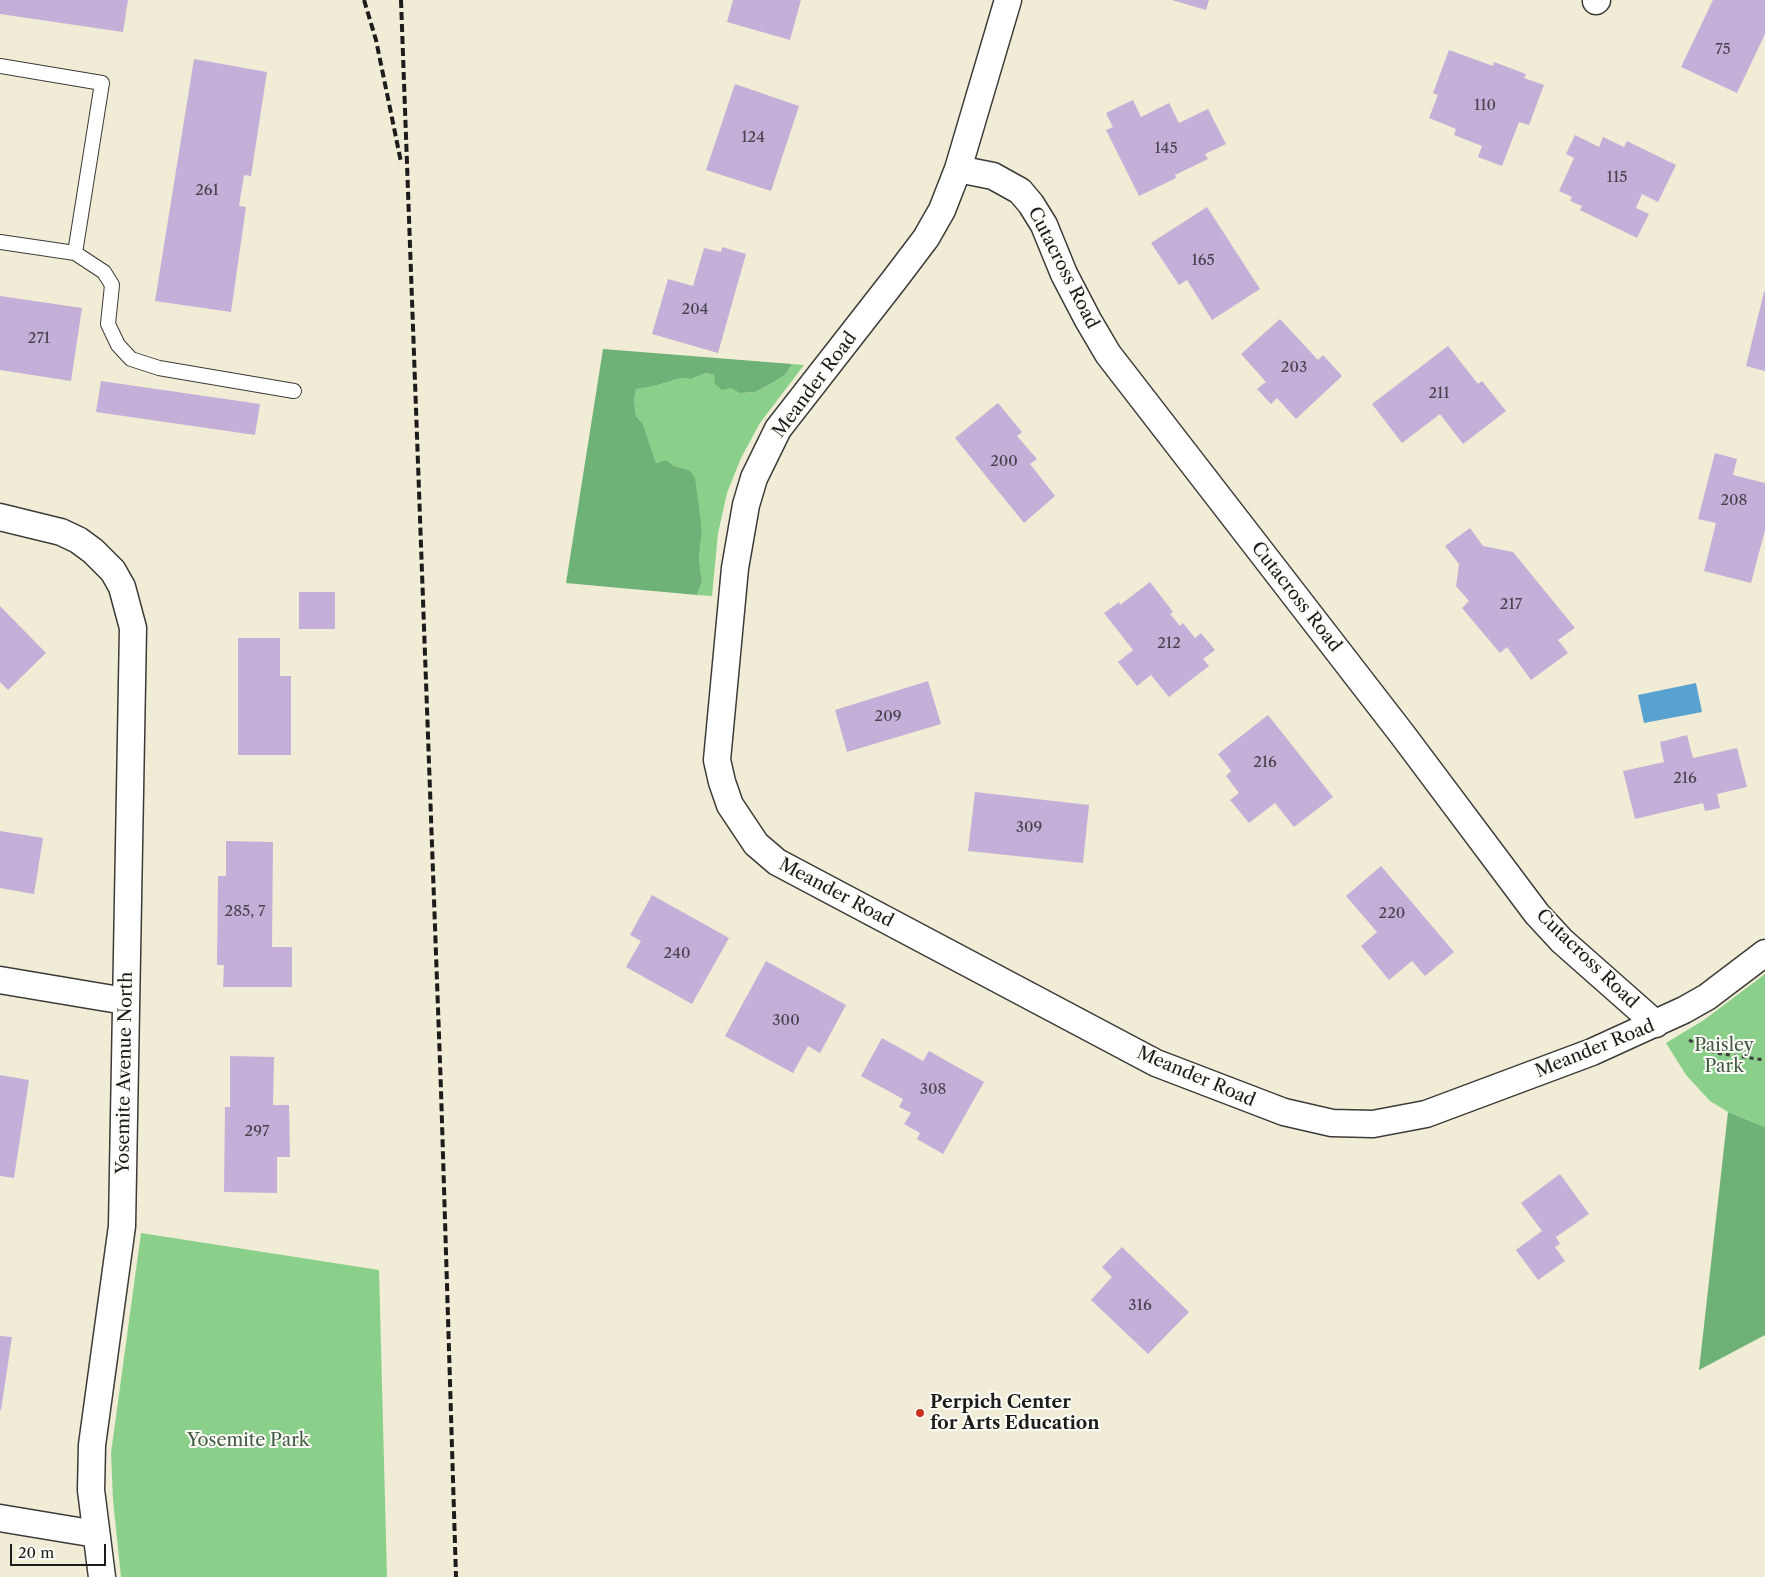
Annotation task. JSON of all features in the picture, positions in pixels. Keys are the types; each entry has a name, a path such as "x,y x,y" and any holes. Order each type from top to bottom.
{"street":[{"name":"Meander Road","path":"1008,0 958,169 942,210 926,238 778,429 754,478 746,505 736,568 717,760 730,805 756,844 777,862 1156,1063 1284,1112 1332,1123 1373,1124 1426,1114 1592,1052 1656,1024 1707,997 1765,953"},
{"name":"Cutacross Road","path":"958,169 993,176 1020,191 1032,204 1044,225 1064,274 1108,354 1402,734 1537,914 1562,941 1656,1024"},
{"name":"Yosemite Avenue North","path":"0,517 39,525 78,540 93,551 113,571 128,604 134,628 125,1001 122,1226 92,1445 91,1490 102,1577"},
{"path":"0,980 125,1001"},
{"path":"0,1518 96,1534"}],"lane":[{"path":"0,66 102,83 75,253"},
{"path":"0,242 75,253 104,272 112,285 108,324 118,346 131,359 159,368 294,391"}],"path":[{"path":"1656,1024 1682,1034 1693,1043 1715,1053 1765,1060"}],"green space":[{"path":"603,349 792,364 786,374 755,392 740,393 731,388 722,390 715,384 714,375 706,373 691,379 681,378 636,389 634,400 636,416 643,424 656,463 666,460 674,466 689,470 695,478 702,531 699,558 702,582 697,595 566,583"},
{"path":"792,364 804,365 760,423 741,458 727,493 718,533 712,596 697,595 702,582 699,558 702,531 689,470 674,466 666,460 656,463 643,424 636,416 634,400 636,388 658,385 681,378 691,379 706,373 714,375 741,393 755,392 786,374"},
{"name":"Paisley Park","path":"1765,974 1765,1127 1728,1112 1710,1101 1686,1075 1666,1043 1704,1020"},
{"path":"1728,1112 1765,1127 1765,1335 1699,1370"},
{"name":"Yosemite Park","path":"141,1233 379,1270 387,1577 121,1577 113,1500 111,1453"}],"water":[{"path":"1696,683 1702,712 1644,723 1638,695"}],"building":[{"path":"0,0 128,0 123,32 0,14"},
{"path":"733,0 801,0 790,40 727,22"},
{"path":"1172,0 1209,0 1206,10"},
{"path":"1713,0 1765,0 1765,34 1737,93 1681,67"},
{"path":"1449,50 1493,66 1494,62 1526,74 1524,78 1544,85 1529,125 1519,122 1502,166 1478,157 1482,146 1454,135 1456,129 1429,118 1438,95 1433,93"},
{"path":"194,59 267,72 251,176 244,175 239,206 246,207 231,312 155,301"},
{"path":"735,84 799,106 771,191 706,170"},
{"path":"1133,100 1141,117 1169,103 1179,123 1208,109 1226,144 1205,154 1208,159 1175,175 1176,178 1139,196 1106,130 1113,127 1106,113"},
{"path":"1575,135 1599,147 1603,137 1624,147 1627,141 1676,165 1658,202 1642,194 1636,208 1649,214 1637,238 1580,210 1582,206 1570,201 1572,197 1559,191 1574,158 1566,154"},
{"path":"1207,207 1260,289 1212,320 1187,280 1179,285 1151,243"},
{"path":"722,247 746,254 718,353 652,334 668,279 693,286 704,248 721,252"},
{"path":"1765,292 1765,371 1746,366"},
{"path":"0,296 82,308 71,381 0,370"},
{"path":"1280,319 1318,360 1323,355 1342,376 1296,419 1277,398 1271,404 1257,389 1266,382 1241,354"},
{"path":"1448,346 1478,384 1482,381 1506,411 1463,444 1440,414 1402,443 1372,404"},
{"path":"101,381 260,404 255,435 96,412"},
{"path":"998,403 1022,432 1017,436 1037,459 1030,464 1055,496 1024,523 955,438"},
{"path":"1715,453 1737,459 1733,475 1765,483 1765,530 1751,583 1704,571 1716,523 1698,519"},
{"path":"1470,528 1483,546 1513,552 1575,628 1558,640 1568,653 1531,680 1507,647 1500,653 1462,608 1469,601 1456,586 1459,564 1445,546"},
{"path":"1150,582 1173,612 1170,614 1180,626 1183,623 1195,638 1201,633 1215,650 1203,659 1209,666 1169,697 1151,675 1137,686 1118,662 1133,650 1104,613 1119,602 1120,605"},
{"path":"299,592 335,592 335,629 299,629"},
{"path":"0,606 46,653 8,690 0,682"},
{"path":"238,638 280,638 280,676 291,676 291,755 238,755"},
{"path":"928,681 941,724 847,752 835,710"},
{"path":"1268,715 1333,797 1294,827 1275,803 1249,823 1230,800 1239,793 1226,776 1231,771 1218,754"},
{"path":"1687,735 1693,758 1737,748 1747,787 1717,794 1720,808 1705,811 1703,803 1635,819 1623,771 1664,762 1660,742"},
{"path":"975,792 1089,805 1083,863 968,851"},
{"path":"0,831 43,838 34,894 0,888"},
{"path":"226,841 273,842 272,947 292,947 292,987 223,987 224,965 217,965 218,876 226,876"},
{"path":"1381,866 1454,952 1425,976 1412,961 1389,980 1361,946 1377,932 1346,896"},
{"path":"652,895 729,938 692,1004 626,967 641,941 630,935"},
{"path":"766,961 846,1005 820,1053 808,1046 793,1073 725,1036"},
{"path":"882,1038 923,1061 929,1051 984,1082 943,1154 917,1139 920,1133 904,1124 911,1113 899,1107 903,1099 861,1076"},
{"path":"230,1056 274,1057 273,1105 289,1105 290,1157 277,1157 277,1193 224,1192 225,1107 230,1107"},
{"path":"0,1075 29,1080 14,1178 0,1176"},
{"path":"1560,1174 1589,1214 1556,1237 1560,1244 1555,1247 1565,1261 1538,1280 1516,1250 1542,1231 1521,1203"},
{"path":"1122,1247 1189,1312 1148,1354 1091,1300 1112,1277 1102,1267"},
{"path":"0,1336 12,1337 1,1410 0,1410"}],"railway":[{"path":"364,0 376,40 401,162"},
{"path":"401,0 441,1090 456,1577"}],"place":[{"name":"Perpich Center for Arts Education","path":"920,1413"}]}
